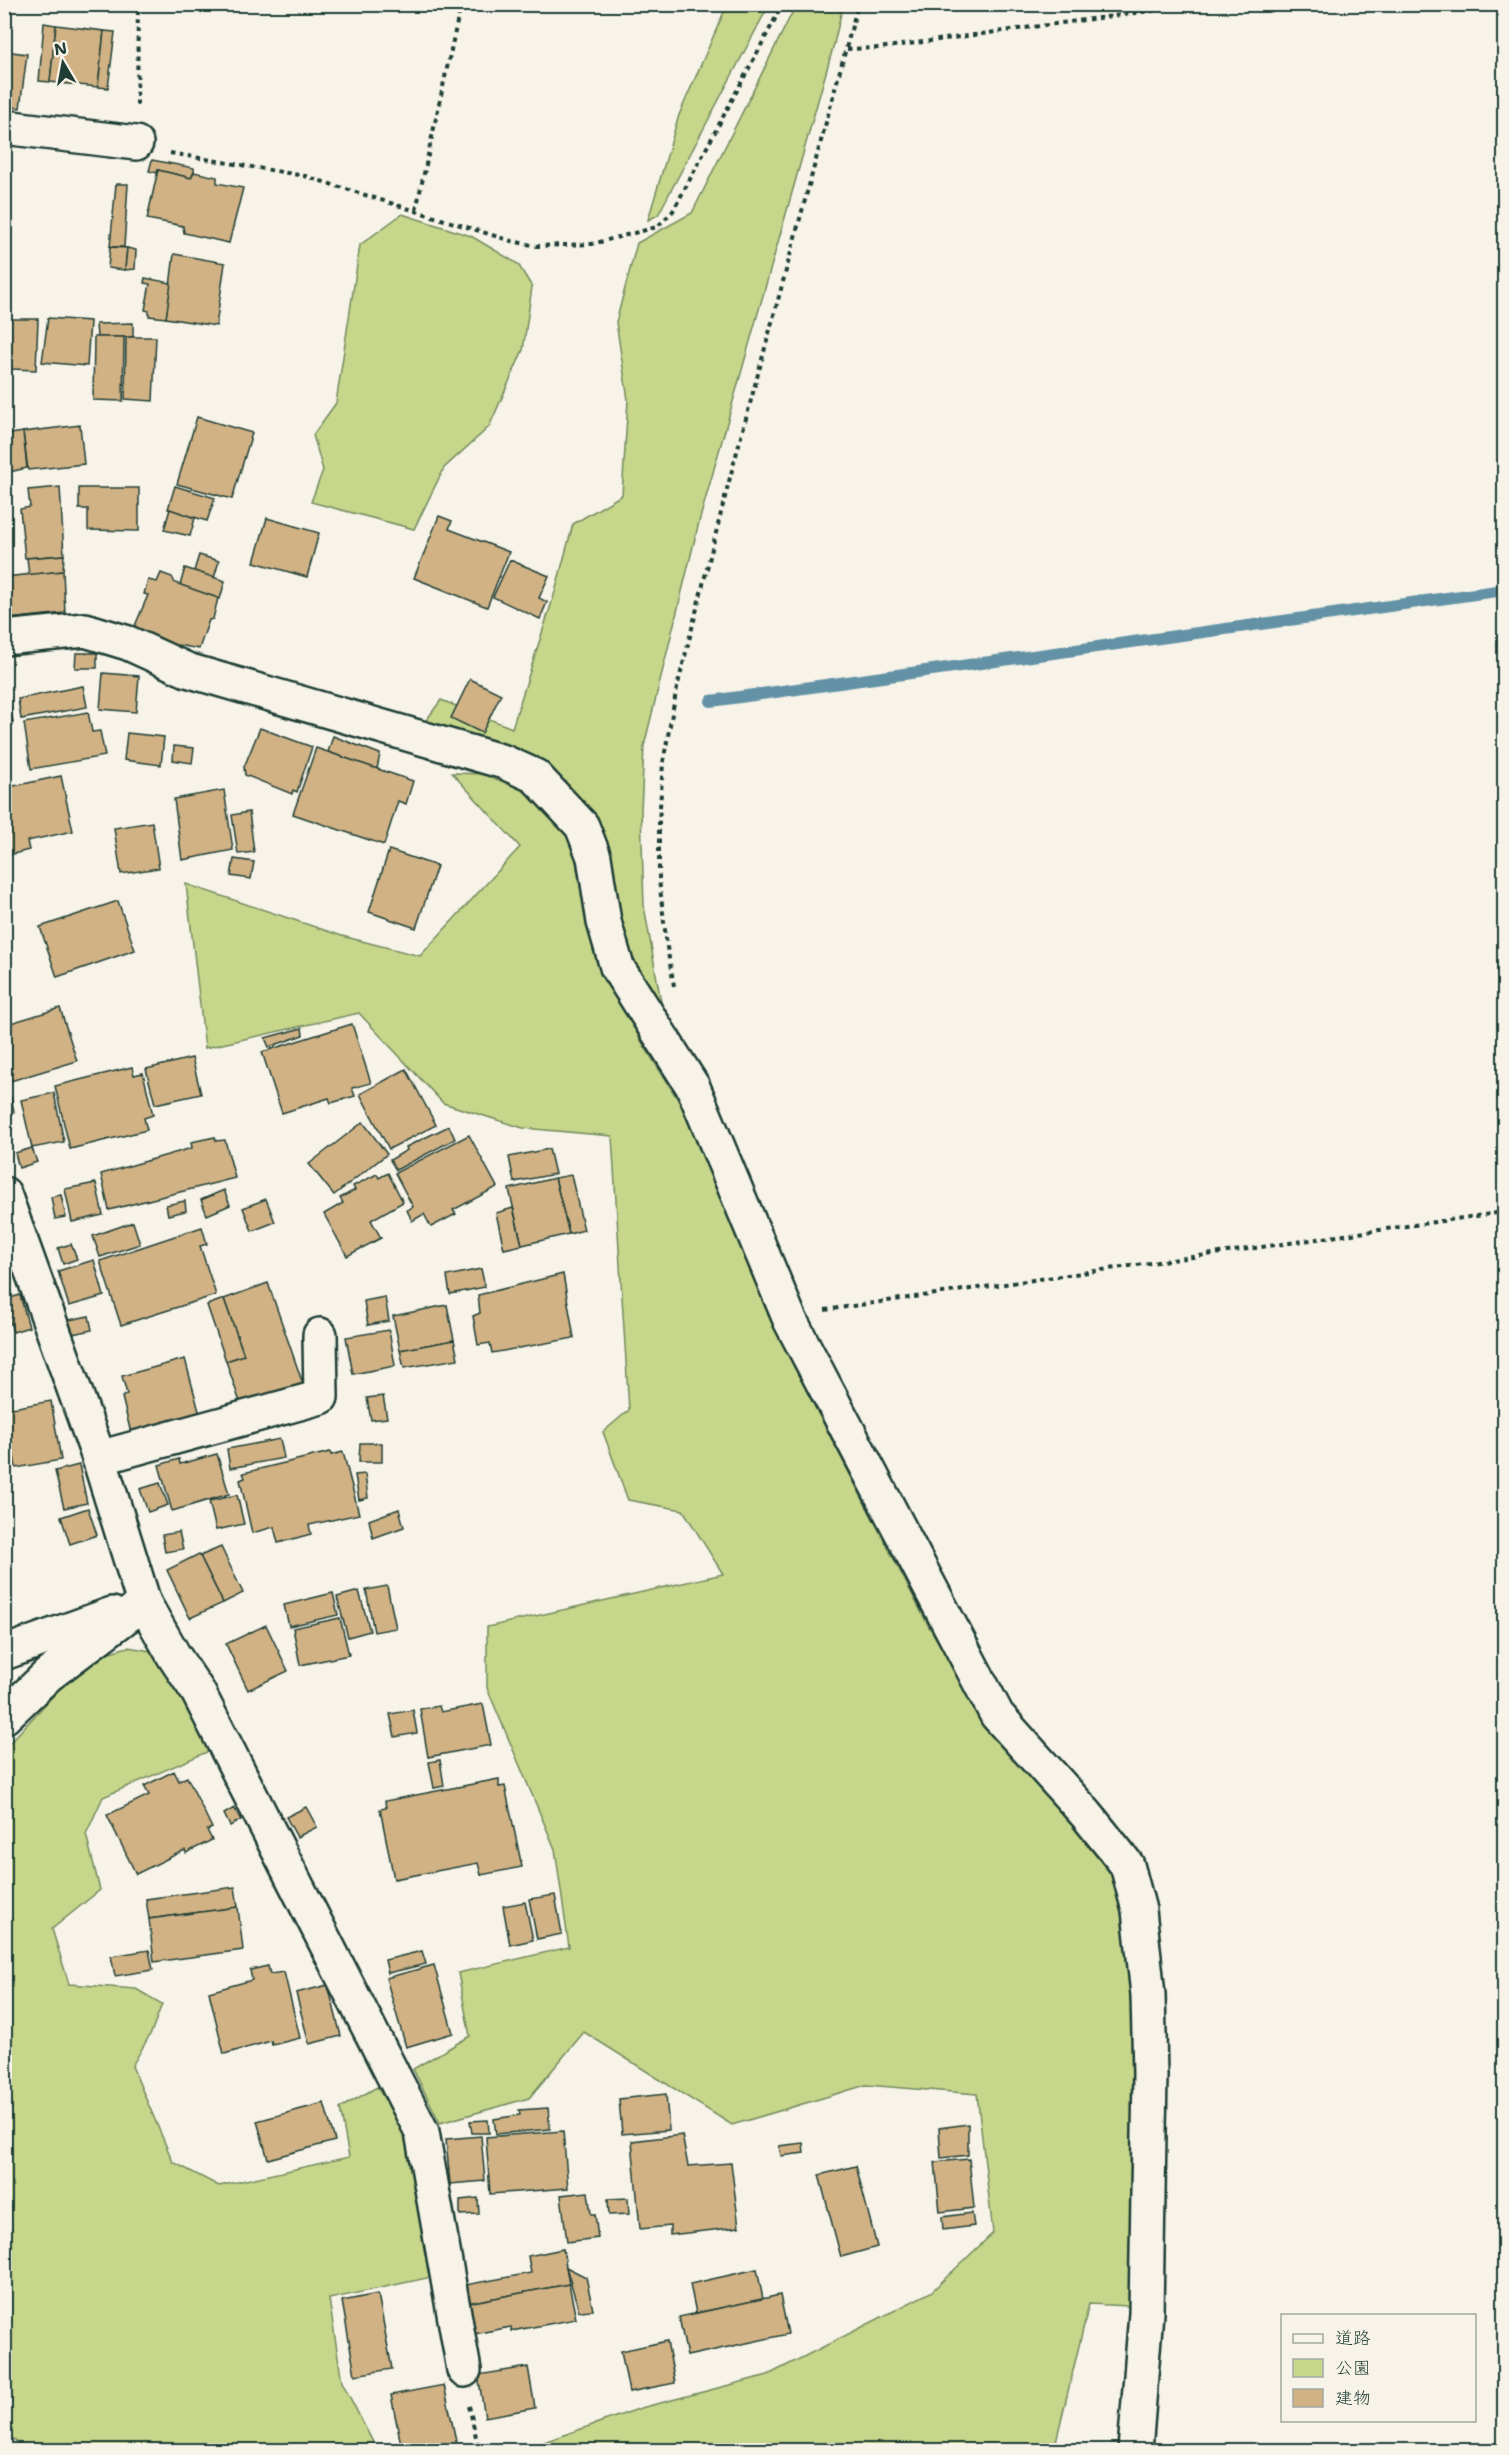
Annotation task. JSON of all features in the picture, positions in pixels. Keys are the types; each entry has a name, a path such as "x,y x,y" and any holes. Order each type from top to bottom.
{"street":[{"path":"4,127 136,143"},
{"path":"4,638 86,630 128,644 187,670 504,762 535,776 582,826 594,858 604,922 617,967 649,1021 693,1087 790,1320 997,1715 1086,1814 1127,1865 1140,1920 1148,1995 1146,2313 1136,2451"},
{"path":"4,1194 99,1458 144,1603 174,1656 198,1692 422,2132 464,2370"},
{"path":"99,1458 321,1397 320,1335"},
{"path":"4,1653 144,1603"},
{"path":"4,1717 48,1675 144,1603"}],"path":[{"path":"138,4 136,143 153,151 305,176 511,241 537,246 592,244 657,227 673,212 783,4"},
{"path":"416,210 461,4"},
{"path":"676,994 667,947 659,879 659,822 663,763 676,692 725,497 858,4"},
{"path":"847,50 879,48 1202,4"},
{"path":"790,1320 832,1308 1504,1212"},
{"path":"464,2370 464,2380 479,2451"}],"green space":[{"path":"727,5 769,5 658,215 648,220 679,115"},
{"path":"796,5 843,5 699,522 644,746 641,811 644,906 665,1025 629,969 600,837 576,796 537,761 422,726 441,700 512,728 555,592 573,524 622,495 628,400 616,322 637,243 692,213"},
{"path":"402,214 471,236 518,264 532,287 523,350 489,427 444,468 414,529 311,502 323,470 313,435 336,403 360,245"},
{"path":"452,773 488,774 528,788 555,813 574,848 580,885 602,970 643,1044 684,1109 775,1330 929,1627 997,1737 1118,1877 1129,1968 1133,2039 1129,2306 1089,2304 1054,2450 521,2450 641,2408 768,2375 931,2292 993,2233 977,2094 866,2085 732,2125 584,2032 529,2098 440,2123 413,2069 470,2036 458,1973 569,1947 555,1849 487,1688 487,1627 723,1574 683,1510 628,1500 603,1432 629,1410 612,1136 523,1128 443,1103 359,1013 205,1048 186,884 342,936 420,956 520,847"},
{"path":"128,1647 151,1651 180,1686 214,1749 103,1797 86,1834 100,1890 52,1929 69,1984 136,1989 162,2004 151,2033 132,2066 173,2162 219,2186 349,2157 340,2108 377,2087 409,2138 432,2277 329,2299 342,2382 377,2450 26,2450 5,2432 4,1749 88,1658"}],"building":[{"path":"44,23 56,25 50,82 39,81"},
{"path":"56,25 104,31 98,87 50,82"},
{"path":"104,31 115,32 108,88 98,87"},
{"path":"4,51 27,54 20,108 4,106"},
{"path":"152,160 194,168 194,172 191,178 158,170 158,173 149,171"},
{"path":"158,170 191,178 194,172 217,177 217,183 243,188 229,243 184,233 183,226 147,219"},
{"path":"116,184 128,184 124,247 110,247"},
{"path":"110,247 127,248 125,270 108,268"},
{"path":"127,248 136,250 135,269 125,270"},
{"path":"174,254 225,263 216,326 166,318"},
{"path":"145,278 171,283 166,318 149,316 149,311 145,310 150,284 144,283"},
{"path":"48,318 90,321 87,366 42,362"},
{"path":"9,319 38,319 36,370 11,369"},
{"path":"133,323 133,337 97,337 96,324"},
{"path":"94,337 124,337 123,401 93,400"},
{"path":"126,337 156,337 153,401 125,399"},
{"path":"197,417 252,433 232,499 177,484"},
{"path":"80,425 84,464 28,470 23,432"},
{"path":"23,432 27,468 9,472 4,435"},
{"path":"175,486 215,498 207,521 168,509"},
{"path":"60,487 64,555 25,558 20,509 30,507 28,490"},
{"path":"79,488 139,488 139,531 88,530 88,509 79,509"},
{"path":"170,509 195,518 190,536 164,530"},
{"path":"439,516 452,521 449,529 509,552 487,607 414,578"},
{"path":"267,518 319,533 307,577 254,562"},
{"path":"64,555 63,571 29,575 27,558"},
{"path":"199,555 219,561 214,578 194,571"},
{"path":"510,560 549,576 539,598 547,602 540,619 493,597"},
{"path":"185,568 225,581 220,599 180,585"},
{"path":"63,571 65,613 8,619 4,577"},
{"path":"161,573 172,577 175,583 218,598 213,619 209,620 199,649 178,645 177,647 134,628 148,595 144,594 148,580 157,582"},
{"path":"76,653 97,653 97,668 75,668"},
{"path":"103,673 139,676 136,712 100,709"},
{"path":"4,677 13,722 4,724"},
{"path":"470,679 501,694 482,733 451,718"},
{"path":"83,686 87,707 21,719 18,699"},
{"path":"88,712 92,732 100,731 105,756 31,769 24,723"},
{"path":"260,728 312,747 297,792 293,790 292,794 245,775 244,767"},
{"path":"127,733 164,737 161,765 124,760"},
{"path":"333,736 380,754 377,769 328,752"},
{"path":"174,746 194,748 192,763 173,760"},
{"path":"316,748 413,781 406,804 398,801 384,845 293,814"},
{"path":"61,776 73,831 27,841 29,850 5,856 4,788"},
{"path":"224,790 233,850 182,860 174,799"},
{"path":"249,812 254,852 238,854 232,815"},
{"path":"152,822 159,868 121,874 114,828"},
{"path":"389,850 437,866 416,928 369,912"},
{"path":"234,859 254,862 251,879 231,876"},
{"path":"118,901 135,950 57,977 40,927"},
{"path":"60,1008 77,1061 4,1083 4,1025"},
{"path":"352,1024 371,1083 352,1088 355,1096 331,1103 329,1098 282,1113 262,1052"},
{"path":"302,1028 303,1035 269,1047 265,1038"},
{"path":"192,1058 201,1094 155,1104 146,1069"},
{"path":"132,1067 134,1075 143,1073 153,1115 144,1118 147,1130 70,1149 55,1086"},
{"path":"406,1069 436,1125 389,1149 360,1094"},
{"path":"54,1093 64,1142 32,1148 21,1100"},
{"path":"11,1097 14,1112 4,1115 4,1099"},
{"path":"363,1122 387,1154 334,1195 309,1164"},
{"path":"449,1126 455,1139 396,1170 390,1160 407,1150 406,1147"},
{"path":"469,1135 497,1187 453,1210 456,1214 431,1227 424,1214 412,1221 407,1210 413,1207 395,1173"},
{"path":"215,1137 216,1141 225,1140 235,1178 109,1210 101,1174 192,1148 191,1142"},
{"path":"32,1148 37,1162 19,1168 15,1153"},
{"path":"549,1149 555,1174 514,1182 509,1157"},
{"path":"388,1173 403,1202 371,1220 381,1238 347,1256 324,1214 343,1203 340,1198 355,1190 353,1186 377,1174 379,1178"},
{"path":"571,1175 584,1230 569,1234 555,1178"},
{"path":"555,1178 569,1234 522,1245 509,1189"},
{"path":"96,1183 103,1215 72,1222 65,1189"},
{"path":"224,1190 230,1205 207,1215 201,1200"},
{"path":"61,1195 66,1217 55,1219 51,1197"},
{"path":"266,1199 275,1222 252,1231 243,1208"},
{"path":"185,1201 186,1211 168,1215 166,1205"},
{"path":"513,1208 522,1245 504,1249 496,1213"},
{"path":"133,1222 140,1244 100,1257 93,1236"},
{"path":"202,1227 207,1244 200,1246 216,1295 121,1325 100,1261"},
{"path":"71,1244 77,1259 63,1264 58,1248"},
{"path":"94,1260 104,1296 69,1306 58,1271"},
{"path":"481,1269 485,1287 450,1294 447,1276"},
{"path":"563,1274 574,1338 492,1353 490,1343 478,1345 473,1316 480,1313 478,1295"},
{"path":"268,1283 303,1384 241,1405 226,1361 244,1355 224,1299"},
{"path":"20,1295 29,1327 13,1332 4,1300"},
{"path":"385,1297 389,1321 368,1325 364,1301"},
{"path":"224,1299 244,1355 226,1361 207,1305"},
{"path":"447,1305 454,1340 400,1350 393,1316"},
{"path":"89,1316 92,1330 72,1334 69,1320"},
{"path":"389,1330 395,1366 353,1374 346,1337"},
{"path":"454,1340 458,1359 404,1368 400,1350"},
{"path":"185,1359 200,1415 131,1433 122,1397 127,1394 122,1376"},
{"path":"383,1396 387,1418 371,1420 367,1398"},
{"path":"51,1401 61,1460 16,1468 6,1409"},
{"path":"280,1439 284,1458 230,1468 227,1449"},
{"path":"360,1443 382,1443 382,1462 359,1462"},
{"path":"330,1452 331,1455 343,1452 359,1514 309,1525 311,1534 278,1543 274,1527 252,1533 240,1480 245,1478 243,1473"},
{"path":"217,1454 229,1494 172,1511 159,1465 179,1459 180,1464"},
{"path":"4,1458 8,1458 10,1471 4,1472"},
{"path":"79,1465 87,1503 64,1508 55,1471"},
{"path":"365,1474 368,1498 359,1500 355,1475"},
{"path":"160,1483 168,1505 148,1512 140,1489"},
{"path":"237,1495 244,1524 216,1530 209,1501"},
{"path":"88,1508 97,1535 70,1544 61,1517"},
{"path":"399,1509 404,1527 373,1538 369,1520"},
{"path":"179,1532 183,1549 165,1552 162,1535"},
{"path":"221,1547 243,1593 223,1603 200,1556"},
{"path":"199,1554 223,1603 190,1618 167,1570"},
{"path":"387,1586 396,1628 374,1632 366,1590"},
{"path":"359,1591 370,1631 348,1637 337,1597"},
{"path":"333,1593 338,1615 289,1626 284,1605"},
{"path":"340,1618 349,1655 300,1665 293,1628"},
{"path":"266,1625 288,1671 248,1690 226,1644"},
{"path":"483,1704 491,1745 428,1757 420,1709 439,1706 441,1712"},
{"path":"413,1710 417,1733 395,1737 390,1714"},
{"path":"440,1760 444,1786 434,1788 429,1762"},
{"path":"174,1771 179,1781 187,1777 212,1828 207,1830 212,1840 186,1853 185,1850 136,1874 107,1815 149,1795 144,1786"},
{"path":"499,1779 499,1787 505,1786 522,1867 481,1875 478,1863 394,1879 380,1809 386,1808 385,1801"},
{"path":"306,1807 317,1827 297,1837 286,1817"},
{"path":"234,1808 241,1820 230,1826 224,1814"},
{"path":"235,1887 238,1907 149,1919 146,1899"},
{"path":"555,1895 562,1934 537,1939 529,1899"},
{"path":"525,1902 533,1940 510,1945 503,1906"},
{"path":"238,1907 243,1950 154,1962 149,1919"},
{"path":"149,1950 153,1970 115,1976 111,1956"},
{"path":"422,1951 426,1964 388,1973 385,1960"},
{"path":"434,1965 453,2033 406,2047 386,1978"},
{"path":"268,1966 270,1974 284,1972 300,2038 272,2045 271,2041 224,2054 209,1992 252,1980 250,1970"},
{"path":"328,1985 341,2036 309,2044 296,1993"},
{"path":"666,2094 669,2130 622,2134 619,2099"},
{"path":"324,2103 335,2141 268,2159 257,2121"},
{"path":"548,2108 550,2129 496,2134 494,2119 520,2115 519,2110"},
{"path":"488,2120 489,2133 472,2133 470,2121"},
{"path":"968,2124 968,2155 941,2158 939,2128"},
{"path":"563,2131 568,2188 490,2194 486,2137"},
{"path":"682,2135 688,2166 731,2163 739,2227 670,2235 670,2226 640,2229 632,2141"},
{"path":"481,2136 485,2181 450,2184 446,2139"},
{"path":"803,2143 804,2153 781,2156 779,2146"},
{"path":"969,2159 974,2208 940,2212 935,2162"},
{"path":"856,2166 877,2247 841,2257 819,2175"},
{"path":"588,2192 591,2214 595,2214 598,2238 567,2242 561,2195"},
{"path":"478,2198 479,2214 460,2215 460,2200"},
{"path":"628,2198 629,2214 609,2215 608,2199"},
{"path":"972,2213 974,2226 943,2230 942,2217"},
{"path":"563,2249 569,2284 468,2303 465,2285 531,2273 528,2256"},
{"path":"566,2267 586,2277 593,2310 579,2311"},
{"path":"757,2269 763,2299 696,2313 690,2284"},
{"path":"569,2284 576,2319 511,2331 511,2327 474,2334 468,2303"},
{"path":"378,2294 392,2369 355,2375 342,2301"},
{"path":"780,2295 788,2334 687,2356 679,2317"},
{"path":"667,2341 675,2383 629,2392 621,2351"},
{"path":"528,2367 535,2408 485,2417 478,2375"},
{"path":"444,2385 458,2450 402,2450 391,2395"}],"waterway":[{"path":"711,701 1504,590"}]}
